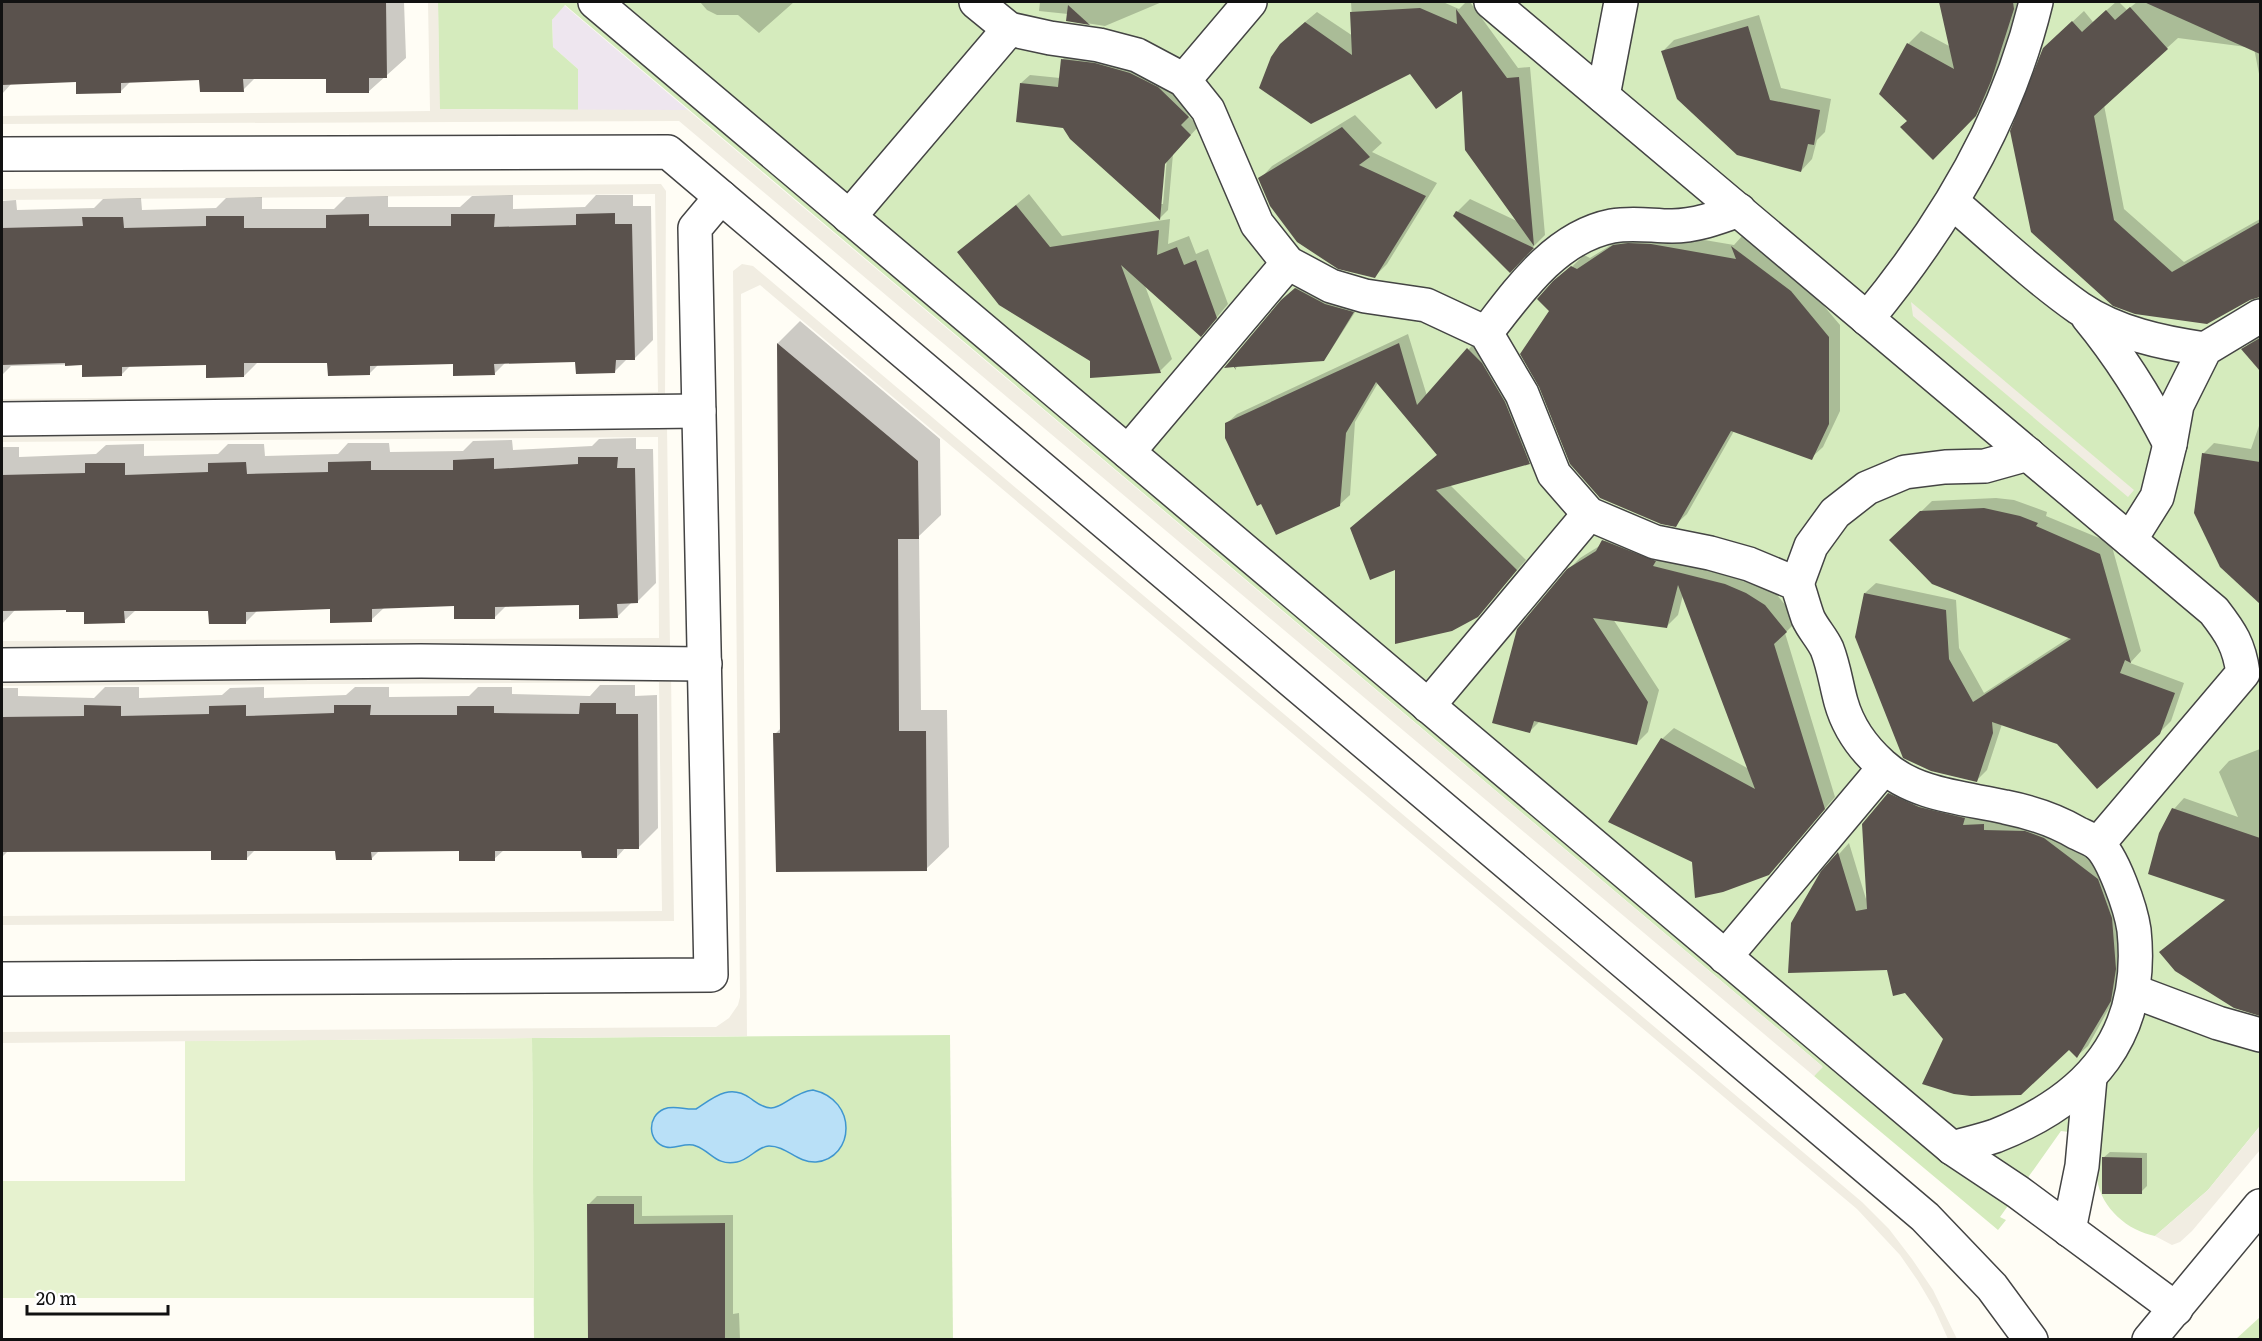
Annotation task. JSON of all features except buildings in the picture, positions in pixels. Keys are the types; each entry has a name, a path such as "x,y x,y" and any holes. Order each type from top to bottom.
{"street":[{"path":"595,2 1952,1148 2018,1192 2176,1309"},
{"path":"976,2 1009,29 1050,39 1099,45 1137,55 1184,80 1208,110 1257,224 1288,263 1331,286 1365,296 1426,305 1486,333 1522,394 1554,474 1589,514 1655,542 1730,558 1797,584"},
{"path":"1184,80 1250,2"},
{"path":"1491,2 2214,611 2227,628 2252,674 2098,844"},
{"path":"1603,96 1621,2"},
{"path":"1867,319 1921,250 1952,202 1985,141 2012,78 2036,2"},
{"path":"849,217 1009,29"},
{"path":"2,154 668,152 1924,1217 1992,1287 2031,1340"},
{"path":"2,979 711,975 695,228 721,197"},
{"path":"1952,202 2081,309 2121,360 2170,444"},
{"path":"1486,333 1511,300 1546,263 1565,246 1588,233 1613,226 1639,223 1673,226 1707,221 1738,210"},
{"path":"1128,452 1288,263"},
{"path":"2081,309 2129,333 2169,344 2205,349"},
{"path":"2130,540 2157,497 2177,405 2205,349 2260,316"},
{"path":"2,419 699,411"},
{"path":"1952,1148 1994,1136 2028,1121 2055,1105 2090,1078 2109,1053 2122,1027 2133,991 2136,953 2132,916 2119,878 2098,844 2052,821 2006,807 1937,793 1911,783 1884,768 1865,748 1852,729 1841,702 1836,676 1826,648 1809,619 1797,584 1811,546 1835,513 1867,488 1905,472 1945,467 1985,466 2028,454"},
{"path":"1428,706 1589,514"},
{"path":"2,665 421,661 705,664"},
{"path":"1725,957 1884,768"},
{"path":"2133,991 2218,1023 2260,1035"},
{"path":"2069,1230 2083,1155 2090,1078"},
{"path":"2149,1340 2260,1206"},
{"path":"2208,1271 2260,1240"}],"shaded area":[{"path":"428,2 438,2 440,109 688,110 1823,1067 1814,1076 679,121 2,124 2,116 430,111"},
{"path":"564,5 688,110 578,110 578,69 553,47 552,20"},
{"path":"661,184 666,191 665,401 2,407 2,399 658,392 655,194 2,200 2,189"},
{"path":"742,264 753,266 1862,1202 1889,1229 1912,1259 1933,1290 1957,1339 1948,1339 1934,1308 1900,1255 1857,1209 760,285 741,294 747,1036 2,1043 2,1032 716,1027 729,1018 738,1005 740,997 733,271"},
{"path":"1911,302 2134,490 2128,497 1913,316"},
{"path":"667,426 670,647 2,651 2,641 659,638 658,437 2,442 2,431"},
{"path":"671,672 674,921 2,925 2,916 662,911 659,682 2,686 2,676"},
{"path":"2260,1126 2260,1150 2192,1231 2180,1242 2172,1245 2155,1236 2208,1190"}],"green space":[{"path":"438,2 2260,2 2260,1126 2208,1190 2155,1236 2135,1229 2110,1208 2100,1190 2097,1179 2097,1158 2086,1134 2061,1131 2000,1217 2006,1220 1998,1230 1814,1076 1822,1066 565,5 552,20 553,47 578,69 578,110 439,109"},
{"path":"950,1035 953,1339 534,1339 532,1038"},
{"path":"532,1038 534,1298 2,1298 2,1181 185,1181 185,1041"},
{"path":"2260,1317 2260,1339 2236,1339"}],"water":[{"path":"813,1090 828,1096 838,1105 844,1116 846,1128 844,1140 838,1150 829,1158 816,1162 803,1160 769,1146 761,1148 746,1159 730,1163 719,1160 692,1145 666,1147 655,1140 653,1135 654,1117 664,1109 696,1109 728,1092 742,1094 762,1106 771,1108 806,1091"}]}
